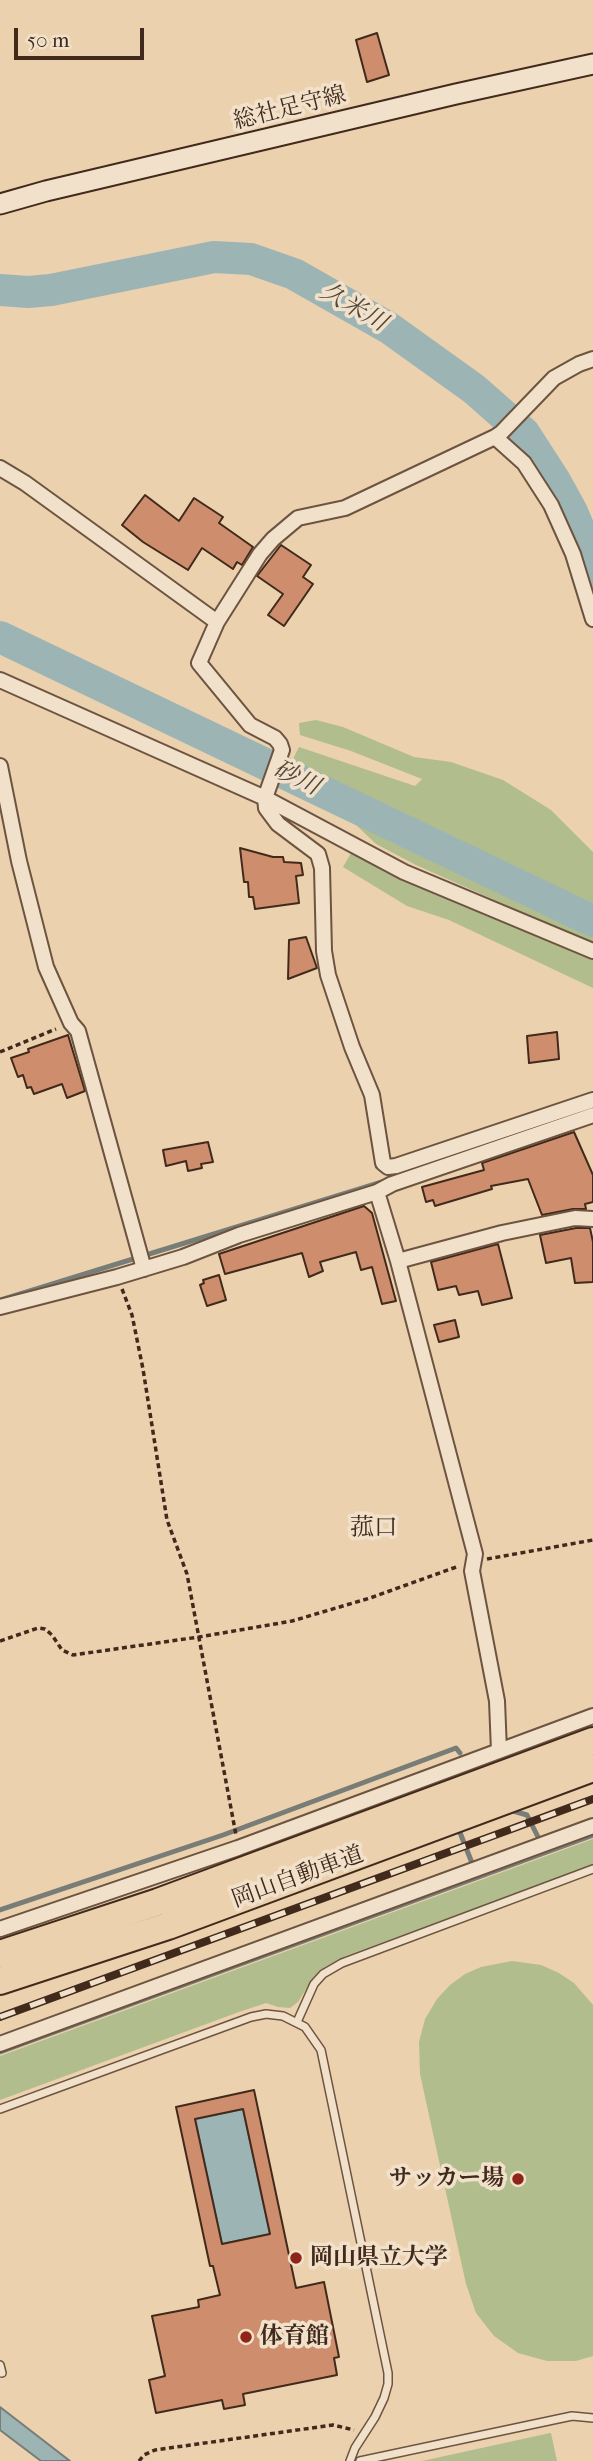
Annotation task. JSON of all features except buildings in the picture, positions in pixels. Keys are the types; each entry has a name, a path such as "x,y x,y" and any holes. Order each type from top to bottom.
{"highway":[{"name":"岡山自動車道","path":"0,1954 158,1902 593,1741"},
{"name":"岡山自動車道","path":"0,1981 168,1926 593,1768"}],"main road":[{"name":"総社足守線","path":"0,204 443,97 593,64"}],"street":[{"path":"390,1177 383,1163 372,1094 352,1047 328,975 324,951 322,868 318,854 278,824 266,808 265,799 282,750 275,738 250,725 200,663 218,621 260,554 298,518 345,508 498,435 554,378 593,359"},
{"path":"498,435 524,463 551,505 573,554 593,619"},
{"path":"0,468 25,482 218,621"},
{"path":"0,680 265,799 404,872 593,951"},
{"path":"0,765 19,861 46,967 71,1023 78,1031 141,1261"},
{"path":"0,1307 117,1277 141,1261 239,1235 377,1192 396,1166 593,1100"},
{"path":"390,1177 593,1115"},
{"path":"377,1192 398,1261 475,1554 472,1572 497,1701 499,1751"},
{"path":"398,1261 502,1233 575,1218 593,1219"},
{"path":"0,1929 238,1848 593,1716"},
{"path":"0,2044 593,1826"}],"lane":[{"path":"297,2022 314,1984 323,1974 342,1963 593,1869"},
{"path":"0,2109 251,2017 265,2014 283,2016 305,2027 314,2036 321,2050 388,2373 384,2398 350,2461"},
{"path":"360,2461 572,2416 593,2418"}],"path":[{"path":"0,1052 71,1023"},
{"path":"117,1277 132,1315 167,1520 187,1574 234,1826"},
{"path":"0,1640 38,1628 52,1635 62,1650 73,1655 199,1637 292,1621 370,1598 430,1574 474,1561 593,1540"},
{"path":"139,2461 155,2449 333,2425 365,2433"}],"green space":[{"path":"316,720 343,727 414,757 451,762 503,780 551,810 593,852 593,944 416,865 376,844 291,763 299,747 415,786 422,779 351,751 300,735 299,723"},
{"path":"351,853 410,883 593,959 593,988 449,920 407,906 343,867"},
{"path":"593,1839 593,1865 348,1955 325,1967 313,1978 298,2002 290,2008 266,2003 0,2100 0,2056"},
{"name":"サッカー場","path":"512,1961 541,1965 559,1973 574,1983 593,2005 593,2356 576,2361 547,2361 518,2353 494,2336 476,2313 466,2284 420,2074 419,2042 425,2019 437,1999 465,1974 481,1967"},
{"path":"550,2433 557,2461 422,2461"}],"water":[{"path":"243,2109 270,2234 222,2244 195,2119"},
{"path":"0,2407 70,2461 41,2461 0,2430"}],"waterway":[{"name":"久米川","path":"0,290 51,290 214,257 251,259 294,274 389,328 474,389 524,433 572,512 593,571"},
{"name":"砂川","path":"0,637 593,921"},
{"path":"0,1300 382,1182"},
{"path":"0,1910 223,1835 456,1748 460,1753"},
{"path":"510,1808 527,1815 541,1843"},
{"path":"457,1825 474,1868"},
{"path":"0,2052 593,1835"}],"railway":[{"path":"0,2017 593,1799"}],"place":[{"name":"サッカー場","path":"518,2179"},
{"name":"岡山県立大学","path":"296,2258"},
{"name":"体育館","path":"246,2337"}],"district":[{"name":"菰口","path":"374,1529"}]}
